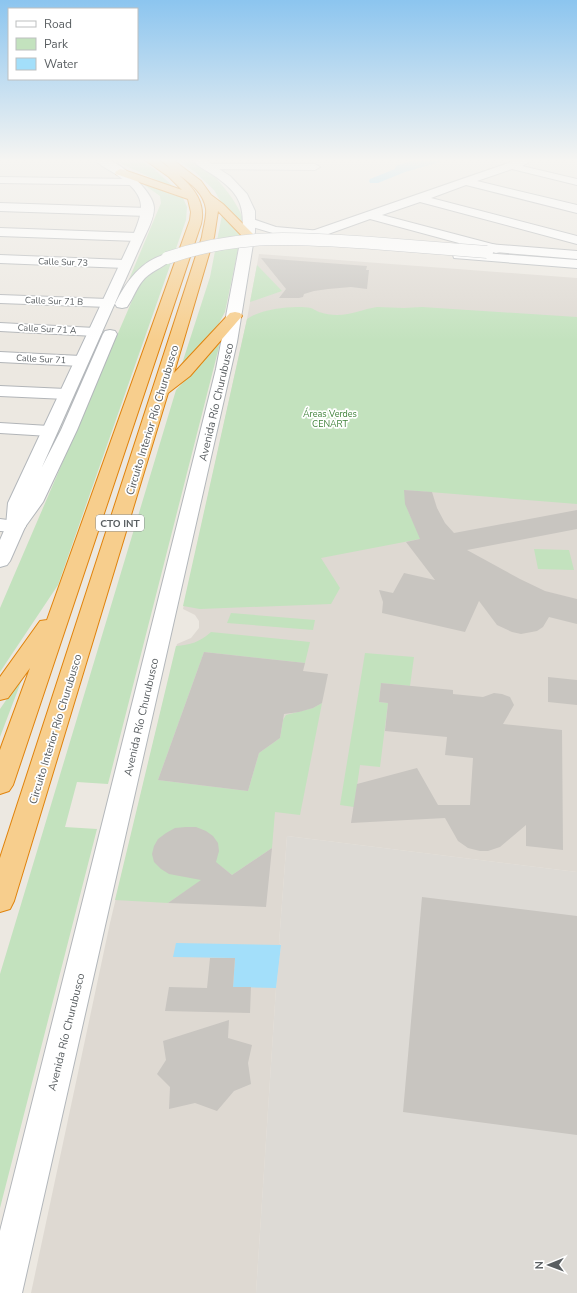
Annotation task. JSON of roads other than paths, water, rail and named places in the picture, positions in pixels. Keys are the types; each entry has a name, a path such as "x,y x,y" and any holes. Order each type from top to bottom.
{"highway":[{"name":"Circuito Interior Río Churubusco","path":"0,785 64,604 196,220"},
{"name":"Circuito Interior Río Churubusco","path":"0,901 161,391 208,237 210,220"},
{"path":"231,220 247,239"},
{"path":"161,391 184,373 235,316"},
{"path":"0,693 64,604"}],"main road":[{"path":"2,551 8,525 17,503 138,237 144,220"},
{"path":"313,235 354,220"},
{"path":"387,220 491,251"},
{"path":"503,220 577,240"},
{"path":"250,222 274,231 577,264"},
{"name":"Avenida Río Churubusco","path":"3,1293 114,833 235,316 250,222"},
{"path":"0,232 138,237"},
{"path":"8,525 34,502 69,430 128,289 135,279 145,270 167,258 188,250 218,243 276,238 314,239 491,251 577,259"},
{"path":"247,239 282,242 396,245"},
{"path":"425,248 577,255"},
{"name":"Calle Sur 73","path":"0,259 124,266"},
{"name":"Calle Sur 73","path":"0,264 124,266"},
{"name":"Calle Sur 71 B","path":"0,299 108,303"},
{"name":"Calle Sur 71 A","path":"0,327 95,332"},
{"name":"Calle Sur 71","path":"0,357 81,361"},
{"path":"0,391 66,394"},
{"path":"0,428 50,431"}],"water":[{"path":"176,943 281,945 276,988 233,987 235,958 173,957"}],"park label":[{"name":"Áreas Verdes CENART","path":"330,420"}]}
